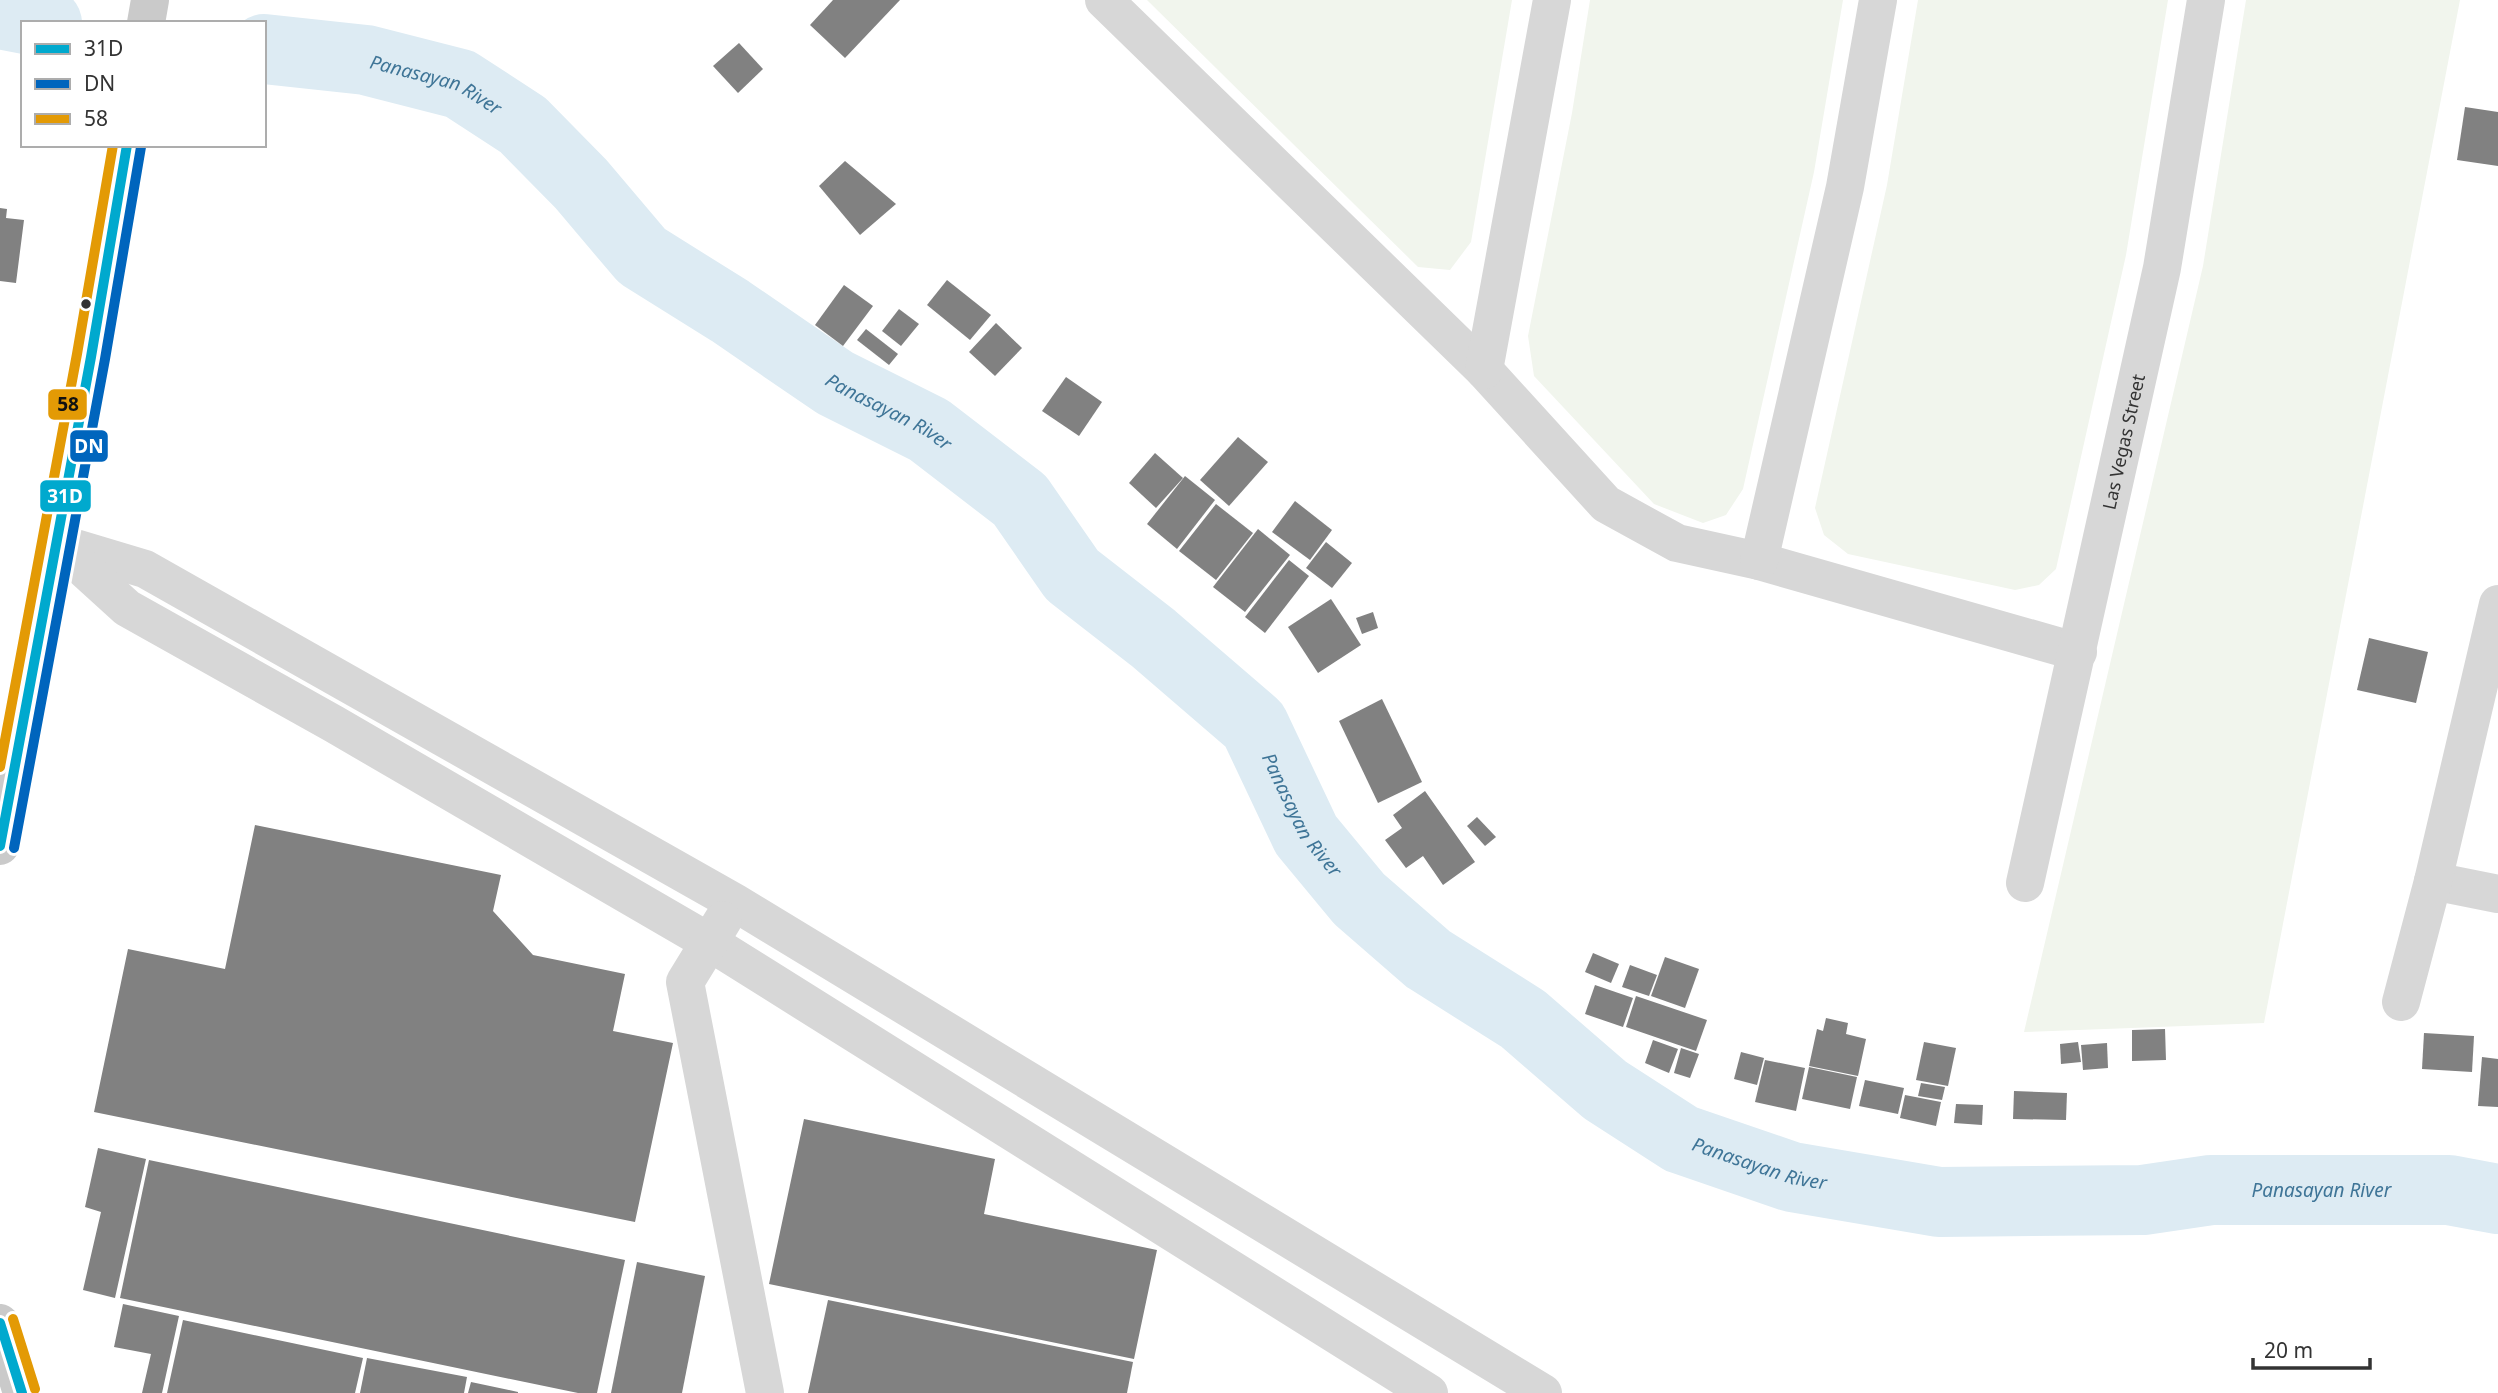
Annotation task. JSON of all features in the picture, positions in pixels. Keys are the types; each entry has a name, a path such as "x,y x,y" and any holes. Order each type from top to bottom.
{"main road":[{"path":"146,21 150,0"},
{"path":"0,846 91,357 125,157"},
{"path":"0,1323 22,1393"}],"street":[{"path":"1104,0 1484,370 1606,504 1677,543 1759,561 2078,652"},
{"path":"1484,370 1552,0"},
{"path":"1759,561 1845,187 1878,0"},
{"name":"Las Vegas Street","path":"2025,883 2162,268 2206,0"},
{"path":"55,542 145,569 734,902 1543,1393"},
{"path":"55,542 127,608 334,724 709,942 1429,1393"},
{"path":"2401,1002 2492,660 2498,604"},
{"path":"2433,881 2498,894"},
{"path":"734,902 685,982 765,1393"}],"shaded area":[{"path":"1147,0 1512,0 1471,242 1450,270 1418,267"},
{"path":"1590,0 1843,0 1814,172 1743,489 1726,515 1703,523 1654,504 1534,376 1528,336 1572,113"},
{"path":"1918,0 2168,0 2126,255 2056,569 2039,585 2015,590 1848,554 1824,535 1815,508 1887,185"},
{"path":"2246,0 2460,0 2264,1023 2024,1032 2203,266"}],"building":[{"path":"833,0 900,0 845,58 810,25"},
{"path":"739,43 763,69 738,93 713,66"},
{"path":"2465,107 2498,112 2498,166 2457,160"},
{"path":"845,161 896,204 860,235 819,186"},
{"path":"0,208 7,209 6,218 24,220 16,283 0,281"},
{"path":"947,280 991,315 970,340 927,305"},
{"path":"844,285 873,306 843,346 815,325"},
{"path":"899,309 919,324 901,346 882,331"},
{"path":"996,323 1022,348 995,376 969,352"},
{"path":"866,329 898,354 889,365 857,340"},
{"path":"1066,377 1102,402 1079,436 1042,411"},
{"path":"1238,437 1268,462 1229,506 1200,480"},
{"path":"1155,453 1183,478 1156,508 1129,483"},
{"path":"1185,476 1215,500 1177,549 1147,524"},
{"path":"1295,501 1332,530 1310,560 1272,532"},
{"path":"1216,504 1253,533 1216,580 1179,551"},
{"path":"1258,529 1290,555 1245,612 1213,587"},
{"path":"1326,542 1352,563 1332,588 1306,568"},
{"path":"1289,560 1309,576 1265,633 1245,617"},
{"path":"1331,599 1361,645 1318,673 1288,627"},
{"path":"1373,612 1378,628 1362,634 1356,618"},
{"path":"2369,638 2428,652 2416,703 2357,690"},
{"path":"1382,699 1422,782 1378,803 1339,721"},
{"path":"1425,791 1475,862 1443,885 1423,856 1406,868 1385,840 1402,828 1393,815"},
{"path":"1477,817 1496,837 1485,846 1467,826"},
{"path":"255,825 501,875 493,911 533,955 625,974 613,1031 673,1043 635,1222 94,1112 128,949 225,969"},
{"path":"1593,953 1619,964 1611,983 1585,972"},
{"path":"1665,957 1699,969 1685,1008 1651,996"},
{"path":"1630,965 1657,975 1649,996 1622,987"},
{"path":"1595,985 1633,998 1623,1027 1585,1014"},
{"path":"1636,996 1707,1020 1696,1051 1626,1027"},
{"path":"1826,1018 1848,1023 1846,1034 1866,1039 1858,1076 1809,1066 1817,1029 1823,1031"},
{"path":"2165,1029 2166,1060 2132,1061 2132,1030"},
{"path":"2424,1033 2474,1036 2472,1072 2422,1069"},
{"path":"1653,1040 1678,1049 1669,1073 1645,1063"},
{"path":"1924,1042 1956,1048 1948,1086 1916,1080"},
{"path":"2078,1042 2081,1062 2061,1064 2060,1044"},
{"path":"2107,1043 2108,1068 2083,1070 2081,1045"},
{"path":"1681,1048 1699,1054 1690,1078 1674,1073"},
{"path":"1741,1052 1764,1058 1757,1085 1734,1079"},
{"path":"2482,1057 2498,1059 2498,1107 2478,1106"},
{"path":"1765,1060 1805,1068 1796,1111 1755,1102"},
{"path":"1809,1067 1857,1077 1850,1109 1802,1099"},
{"path":"1865,1080 1904,1088 1898,1114 1859,1106"},
{"path":"1921,1083 1945,1087 1942,1100 1918,1096"},
{"path":"2014,1091 2067,1093 2066,1120 2013,1119"},
{"path":"1905,1095 1941,1102 1936,1126 1900,1118"},
{"path":"1956,1104 1983,1105 1982,1125 1954,1123"},
{"path":"804,1119 995,1159 984,1214 1157,1250 1134,1359 769,1284"},
{"path":"98,1148 146,1159 115,1298 83,1290 101,1212 85,1207"},
{"path":"149,1160 625,1260 597,1393 578,1393 120,1298"},
{"path":"637,1262 705,1276 682,1393 611,1393"},
{"path":"828,1300 1133,1362 1127,1393 808,1393"},
{"path":"123,1304 179,1316 162,1393 142,1393 151,1354 114,1347"},
{"path":"183,1320 363,1358 355,1393 167,1393"},
{"path":"367,1358 467,1377 464,1393 360,1393"},
{"path":"471,1382 518,1392 518,1393 468,1393"}],"waterway":[{"name":"Panasayan River","path":"0,14 37,21"},
{"name":"Panasayan River","path":"266,49 366,60 460,84 523,125 581,184 642,256 730,311 835,383 929,430 1020,500 1072,575 1153,638 1254,725 1306,835 1359,899 1428,959 1523,1019 1605,1090 1681,1139 1792,1177 1939,1202 2143,1200 2211,1190 2449,1190 2498,1199"}],"transit line":[{"name":"58","path":"0,767 113,147"},
{"name":"31D","path":"0,846 91,357 127,147"},
{"name":"DN","path":"14,848 105,359 141,147"},
{"name":"58","path":"13,1319 35,1389"},
{"name":"31D","path":"0,1323 22,1393"}]}
